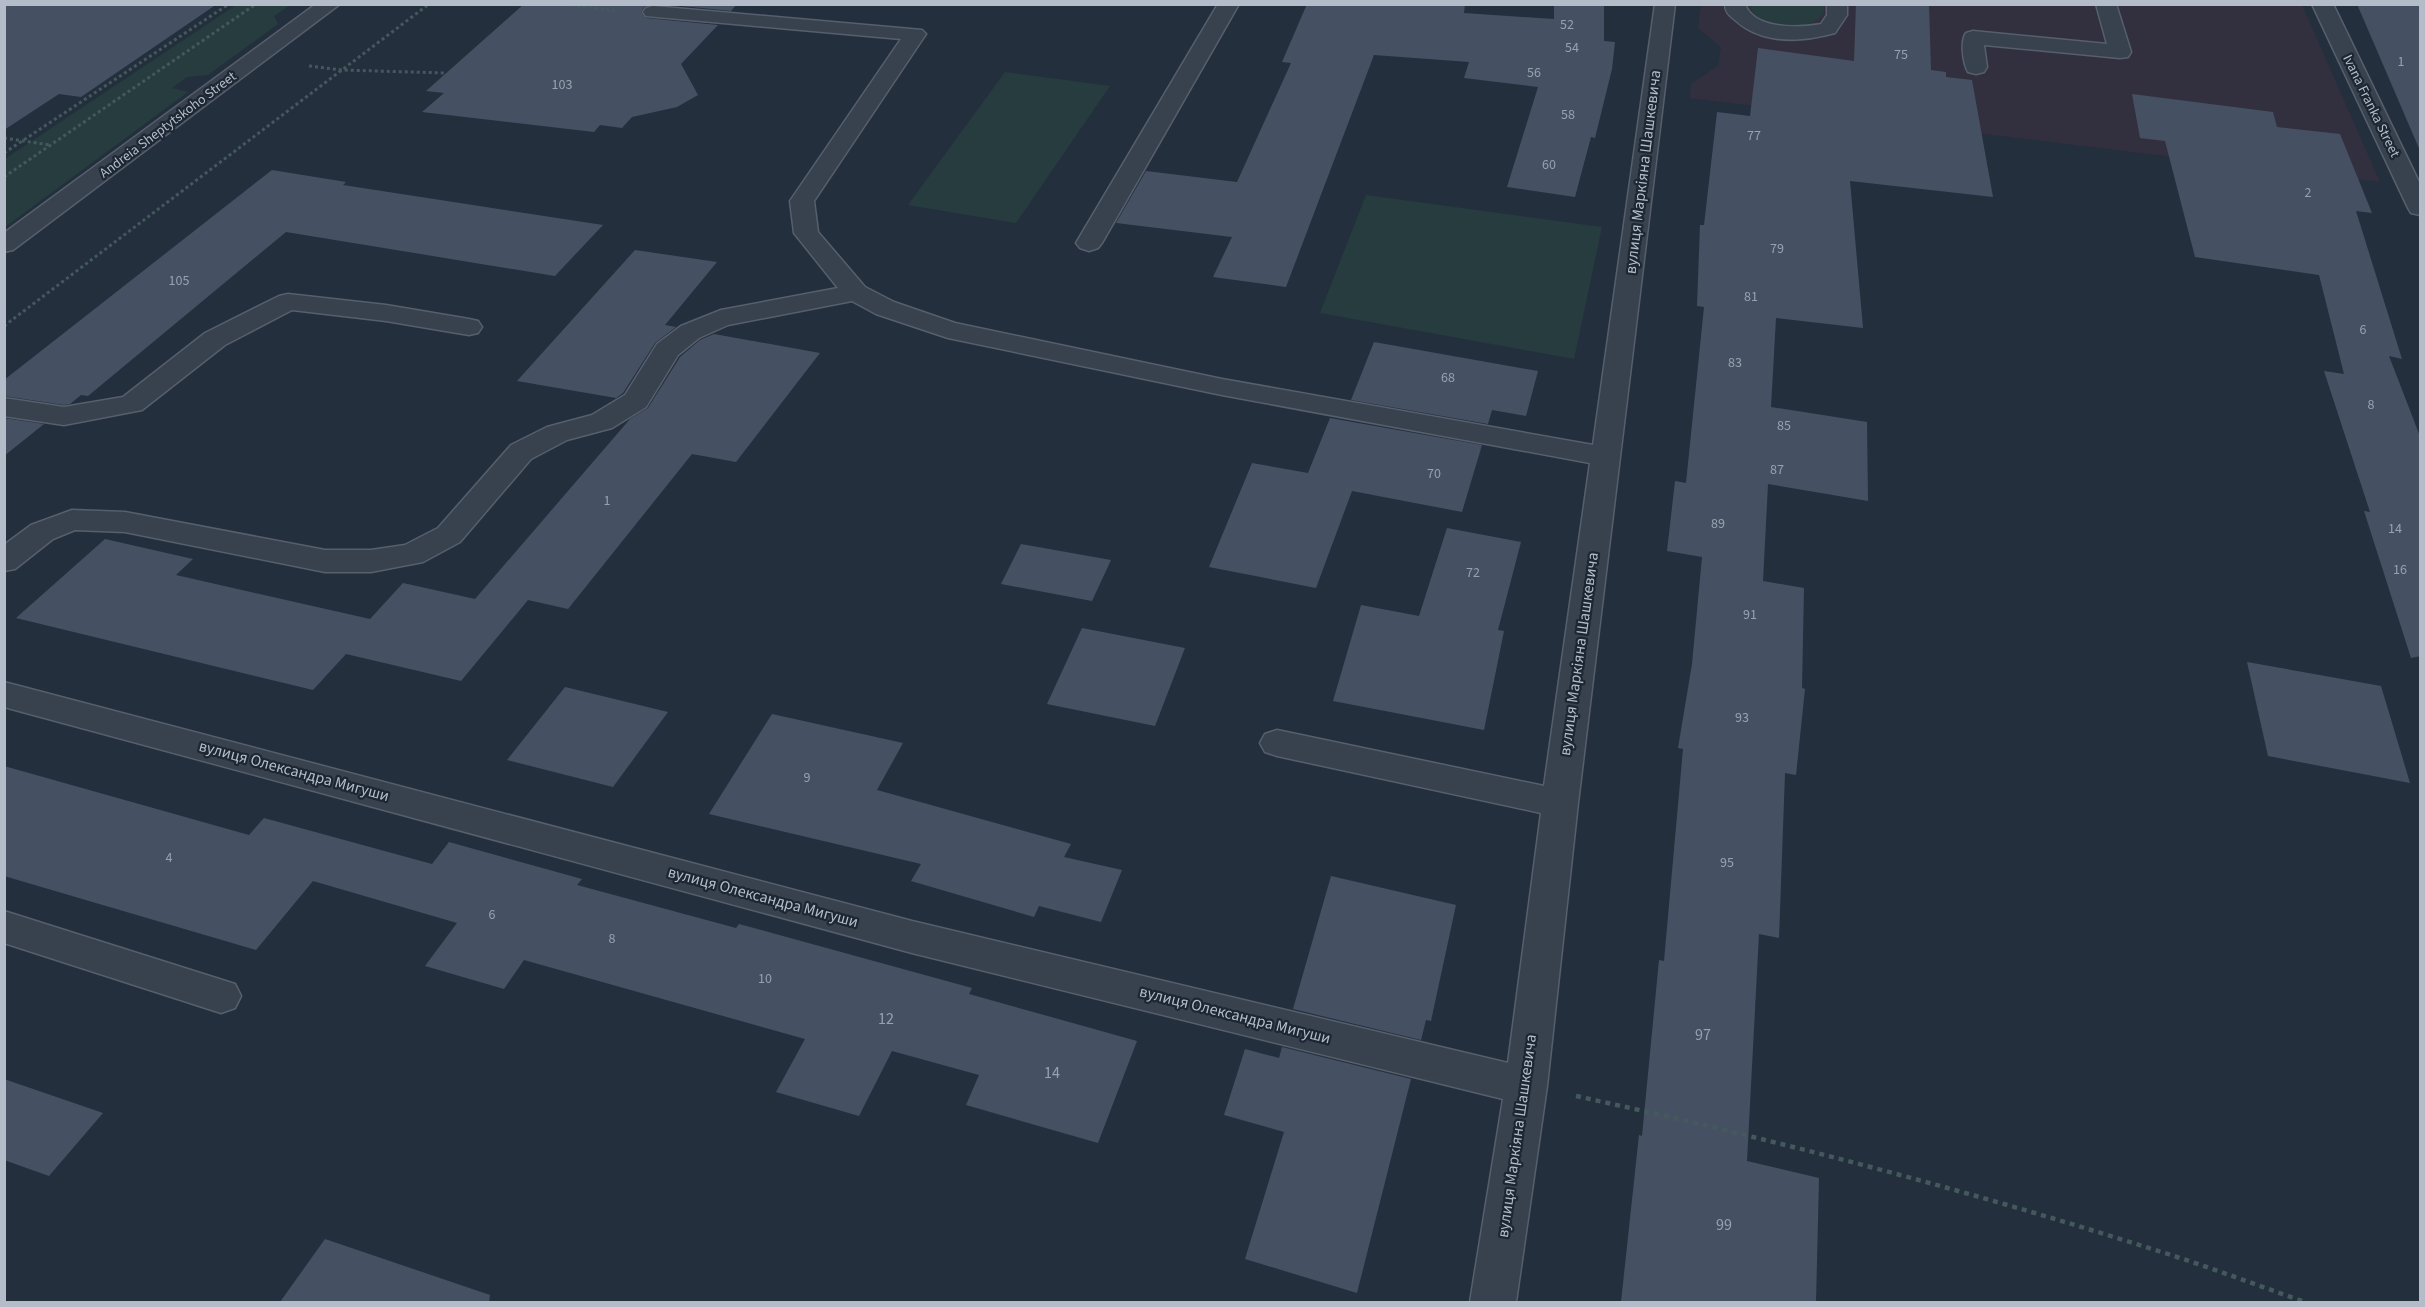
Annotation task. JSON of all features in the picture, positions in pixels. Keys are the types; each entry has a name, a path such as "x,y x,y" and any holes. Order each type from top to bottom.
{"street":[{"name":"Andreia Sheptytskoho Street","path":"4,245 330,4"},
{"path":"1089,243 1229,4"},
{"name":"вулиця Маркіяна Шашкевича","path":"1493,1302 1526,1086 1560,803 1665,4"},
{"path":"1735,4 1735,9 1744,19 1761,28 1781,35 1803,35 1828,29 1837,15 1837,4"},
{"path":"1976,67 1973,37 2120,52 2106,4"},
{"name":"Ivana Franka Street","path":"2322,4 2421,208"},
{"path":"653,12 915,34 802,201 806,233 856,293 885,308 948,330 1222,387 1605,456"},
{"path":"4,561 42,532 72,520 125,522 325,561 370,561 412,555 449,535 521,452 557,433 602,422 636,401 667,350 690,332 722,318 856,293"},
{"path":"4,407 64,416 132,404 215,339 288,302 386,313 469,327"},
{"name":"вулиця Олександра Мигуши","path":"4,694 912,937 1526,1086"},
{"path":"1277,743 1560,803"},
{"path":"4,927 221,996"}],"path":[{"path":"4,153 229,4"},
{"path":"4,177 256,4"},
{"path":"4,326 429,4"},
{"path":"565,4 653,12"},
{"path":"342,70 445,73"},
{"path":"4,138 51,146"},
{"path":"1526,1086 1647,1111 1893,1174 2157,1250 2305,1302"}],"shaded area":[{"path":"1701,5 2302,5 2380,182 1690,98 1691,84 1718,66 1721,47 1698,28"}],"green space":[{"path":"1750,4 1824,4 1822,14 1815,21 1803,26 1790,27 1763,21 1754,14"},
{"path":"236,5 290,5 274,16 278,24 208,75 187,77 172,88 188,92 5,227 5,159"},
{"path":"1005,72 1110,86 1016,223 908,205"},
{"path":"1366,195 1602,227 1574,359 1320,313"}],"building":[{"path":"4,4 217,4 81,97 59,94 4,130"},
{"path":"524,4 650,4 641,12 646,18 718,25 681,64 698,95 677,107 632,117 622,128 600,125 594,132 422,112 444,93 426,91"},
{"path":"662,4 737,4 731,11"},
{"path":"1307,4 1465,4 1464,13 1554,19 1554,4 1604,4 1604,41 1615,42 1612,69 1595,138 1591,137 1575,197 1507,187 1538,87 1464,78 1469,62 1374,55 1286,287 1213,277 1232,237 1116,223 1146,171 1237,182 1291,63 1282,62"},
{"path":"1856,4 1929,4 1931,70 1946,72 1946,77 1972,80 1993,197 1850,181 1863,328 1776,318 1771,407 1867,422 1868,501 1768,484 1763,581 1804,588 1802,688 1805,689 1796,775 1785,773 1779,938 1759,934 1747,1161 1819,1178 1816,1302 1621,1302 1639,1135 1642,1136 1659,960 1664,961 1683,749 1678,748 1692,664 1702,557 1667,551 1675,481 1686,483 1704,307 1697,306 1700,225 1704,225 1717,112 1750,116 1758,48 1854,61"},
{"path":"2357,4 2421,4 2421,153"},
{"path":"2132,94 2273,112 2277,127 2340,134 2372,213 2356,211 2402,359 2389,356 2421,439 2421,656 2411,658 2364,511 2370,512 2324,371 2344,374 2319,275 2195,257 2165,141 2140,138"},
{"path":"272,170 346,182 343,185 603,225 555,276 286,232 88,396 81,395 70,404 64,405 4,396 4,380"},
{"path":"635,250 717,262 665,325 676,327 655,343 623,393 616,398 517,381"},
{"path":"714,334 820,353 736,462 692,454 568,609 528,600 461,681 346,654 313,690 16,618 105,539 193,559 176,575 370,619 403,583 475,599 630,419 648,408 680,357 700,340"},
{"path":"1374,342 1538,371 1526,416 1492,410 1488,424 1351,400"},
{"path":"4,418 44,424 4,456"},
{"path":"1330,418 1482,445 1462,512 1352,491 1316,588 1209,567 1252,463 1308,473"},
{"path":"1447,528 1521,542 1498,630 1504,631 1484,730 1333,701 1361,605 1419,616"},
{"path":"1021,544 1111,560 1092,601 1001,584"},
{"path":"1082,628 1185,648 1155,726 1047,704"},
{"path":"2247,662 2381,686 2410,783 2268,756"},
{"path":"565,687 668,712 613,787 507,760"},
{"path":"772,714 903,743 877,790 1071,844 1064,857 1122,870 1101,922 1039,906 1034,917 911,881 921,864 709,814"},
{"path":"4,766 249,835 264,818 432,864 449,842 582,879 577,885 736,928 739,924 972,988 969,994 1137,1041 1098,1143 966,1105 979,1075 892,1051 859,1116 776,1092 805,1039 524,960 504,989 425,966 457,923 313,881 256,950 4,876"},
{"path":"1331,876 1456,905 1431,1021 1426,1020 1421,1040 1293,1009"},
{"path":"1282,1047 1411,1079 1357,1293 1245,1259 1284,1132 1224,1115 1245,1049 1279,1058"},
{"path":"4,1079 103,1113 49,1176 4,1160"},
{"path":"325,1239 490,1295 489,1302 280,1302"}]}
